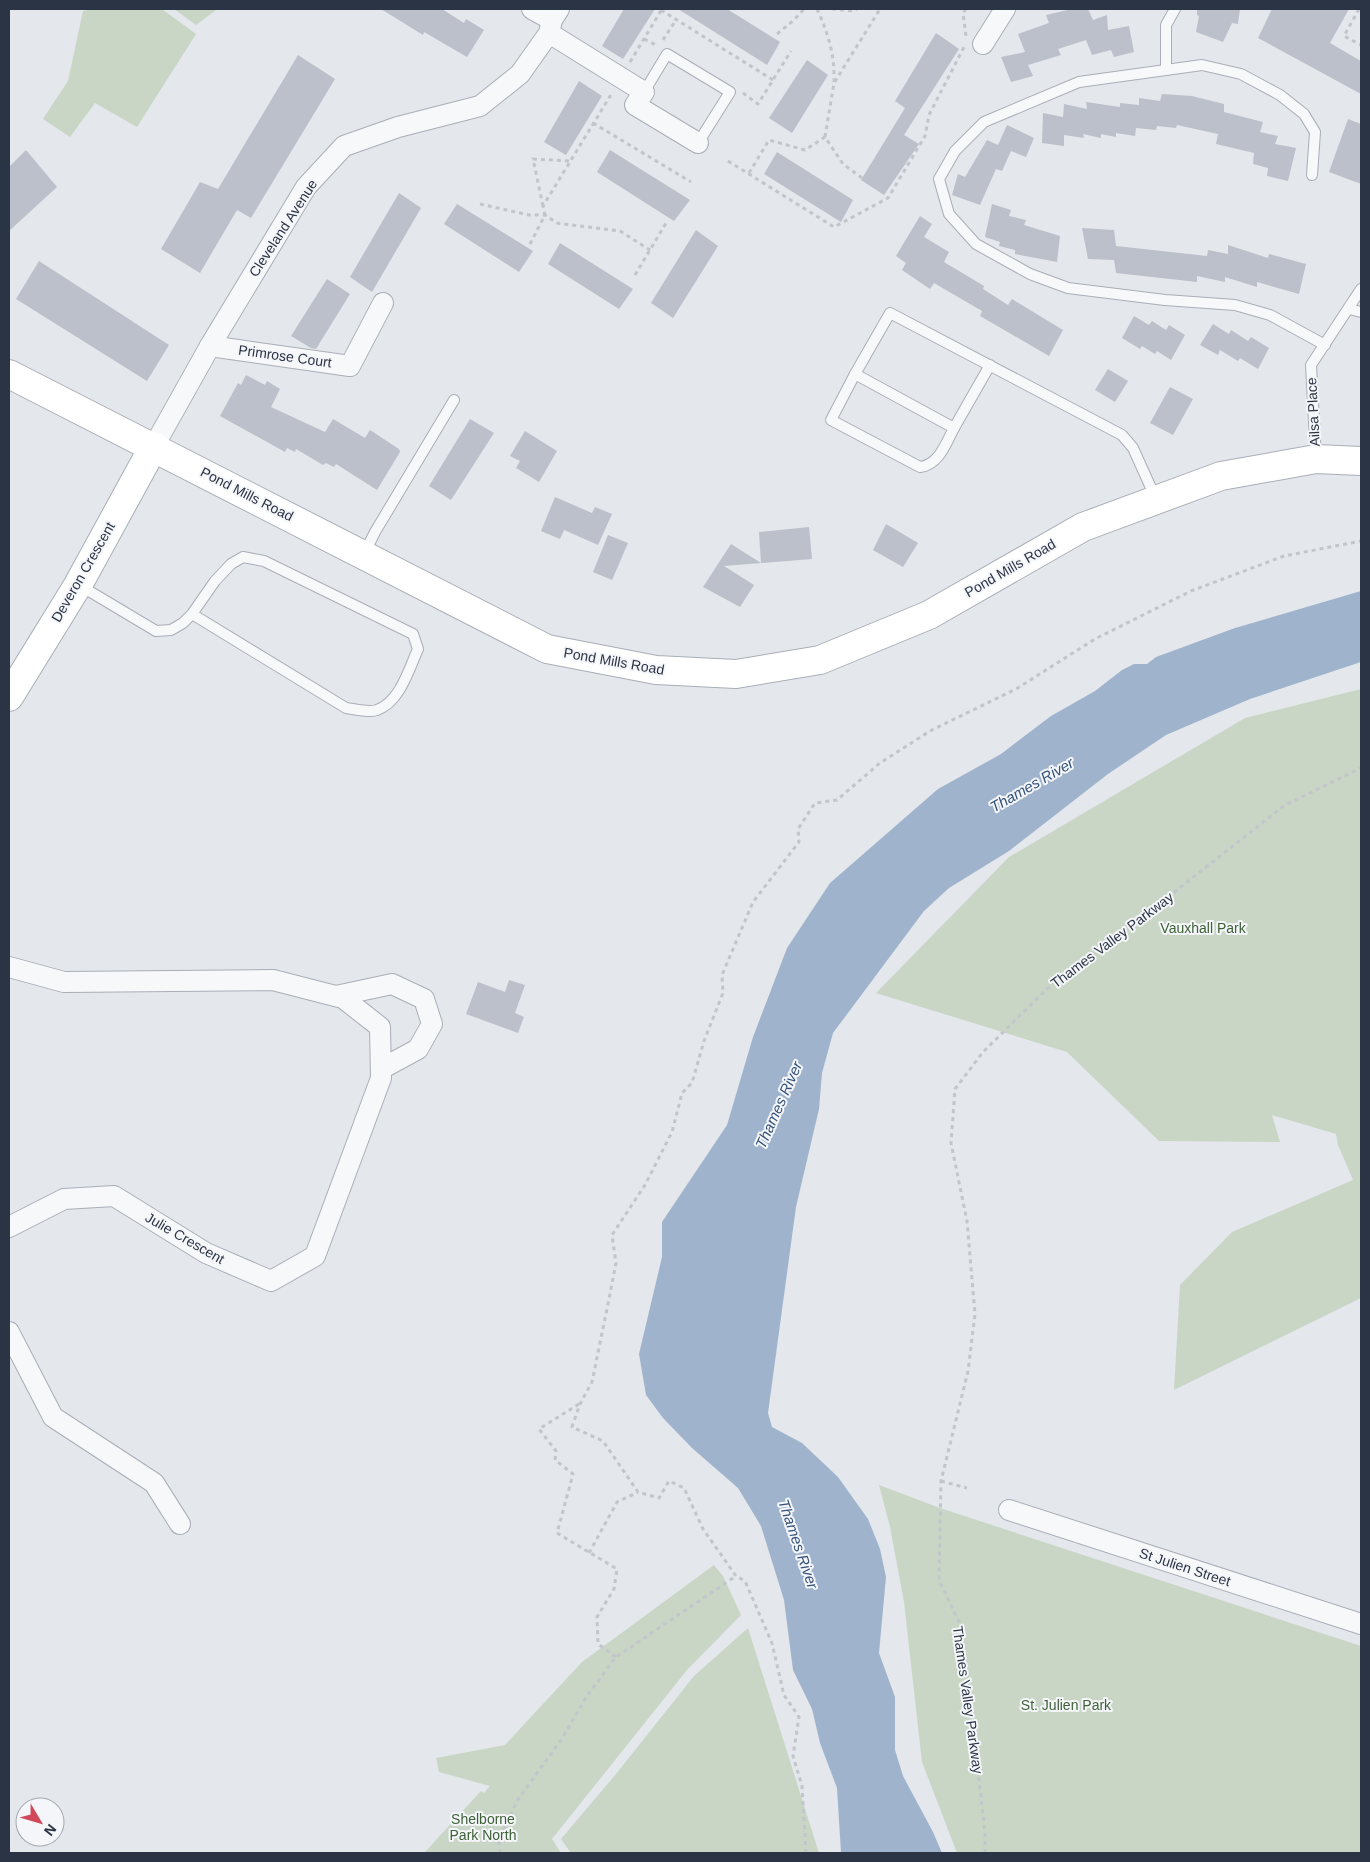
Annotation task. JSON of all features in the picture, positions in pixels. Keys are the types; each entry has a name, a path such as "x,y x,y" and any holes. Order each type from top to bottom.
{"main road":[{"name":"Pond Mills Road","path":"9,374 154,446 547,649 656,670 736,674 820,660 920,619 1083,527 1221,476 1316,459 1361,462"},
{"name":"Deveron Crescent","path":"9,696 78,585 154,446"}],"street":[{"path":"532,9 553,21 621,78 644,92 636,105 698,143"},
{"path":"983,44 1005,9"},
{"name":"Cleveland Avenue","path":"154,446 210,346 306,187 344,146 398,127 480,106 520,74 553,21"},
{"name":"Primrose Court","path":"210,346 350,366 384,303"},
{"name":"Julie Crescent","path":"9,968 64,982 273,980 336,996 343,998 380,1027 381,1069 381,1078 314,1256 271,1281 206,1253 114,1196 64,1199 9,1227"},
{"name":"Julie Crescent","path":"336,996 392,984 424,998 432,1024 418,1049 381,1069"},
{"path":"9,1332 53,1417 154,1483 180,1524"},
{"name":"St Julien Street","path":"1009,1510 1361,1624"}],"lane":[{"path":"1166,70 1166,25 1175,9"},
{"path":"644,92 667,54 730,92 698,143"},
{"path":"1312,176 1315,132 1304,114 1280,95 1241,74 1202,65 1079,82 984,122 955,151 939,179 949,214 976,244 1030,274 1068,288 1165,300 1235,305 1270,315 1325,345"},
{"name":"Ailsa Place","path":"1316,459 1310,365 1361,289"},
{"path":"1349,309 1361,312"},
{"path":"990,365 941,453 933,462 926,466 920,466 831,420 890,313 990,365 1122,435 1134,448 1156,500"},
{"path":"856,374 954,428"},
{"path":"364,555 375,532 454,400"},
{"path":"78,585 156,630 171,630 192,614 214,580 231,564 243,557 264,561 413,634 418,649 401,686 389,703 376,710 346,708 192,614"}],"path":[{"path":"777,34 804,9"},
{"path":"816,9 828,34 835,66 825,137 843,164 862,178"},
{"path":"832,9 853,11 857,9"},
{"path":"834,83 880,9"},
{"path":"728,161 834,227 888,198 925,136 929,115 966,43 963,13 966,9"},
{"path":"1358,9 1344,36 1361,45"},
{"path":"543,206 661,10 773,80"},
{"path":"644,38 659,46"},
{"path":"730,92 740,92 758,104 791,51"},
{"path":"593,124 691,182"},
{"path":"748,173 770,140 806,150 825,137"},
{"path":"530,244 545,215 533,159 570,161"},
{"path":"480,204 529,215 545,215 557,223 620,231 650,250"},
{"path":"635,275 666,223"},
{"path":"806,1853 802,1786 793,1756 799,1717 784,1695 772,1643 745,1581 736,1576 703,1529 684,1488 669,1481 659,1498 638,1492 603,1441 572,1426 580,1404 592,1382 616,1263 612,1235 645,1185 672,1132 682,1093 692,1083 704,1041 723,992 722,975 733,943 753,902 799,842 798,829 815,803 837,800 880,763 930,731 1016,688 1095,639 1191,591 1284,556 1361,541"},
{"name":"Thames Valley Parkway","path":"985,1853 985,1832 961,1626 939,1580 941,1481 968,1371 975,1314 966,1221 951,1143 955,1089 982,1052 1060,976 1121,934 1285,806 1361,768"},
{"path":"580,1404 539,1429 556,1451 555,1460 573,1474 557,1533 617,1570 614,1589 597,1617 598,1644 616,1657"},
{"path":"941,1481 967,1488"},
{"path":"589,1553 617,1502 638,1492"},
{"path":"500,1853 499,1841 517,1801 561,1740 587,1696 616,1657 736,1576"}],"green space":[{"path":"94,9 162,9 196,34 137,127 95,103 70,137 43,119 68,81 83,11"},
{"path":"174,9 215,9 216,10 196,25"},
{"name":"Vauxhall Park","path":"1361,689 1361,1298 1174,1390 1180,1285 1232,1232 1353,1180 1338,1145 1336,1134 1272,1115 1280,1142 1159,1141 1067,1052 876,993 1009,857 1245,718"},
{"name":"St. Julien Park","path":"879,1485 940,1508 1361,1646 1361,1853 957,1853 922,1762 904,1602 890,1527"},
{"name":"Shelborne Park North","path":"714,1565 723,1576 741,1615 687,1670 552,1839 561,1853 424,1853 481,1791 484,1793 490,1786 439,1772 436,1758 505,1745 582,1662"},
{"path":"748,1628 819,1853 571,1853 561,1839 616,1774 694,1676"}],"water":[{"name":"Thames River","path":"1361,591 1361,662 1250,699 1166,735 1108,774 1009,851 949,888 924,911 833,1033 822,1073 819,1109 796,1207 768,1413 772,1427 802,1443 838,1477 868,1519 880,1549 886,1577 879,1653 895,1697 895,1750 903,1776 942,1853 841,1853 837,1788 820,1743 812,1709 793,1670 784,1600 761,1526 738,1488 692,1448 663,1418 646,1395 639,1354 662,1257 662,1222 727,1125 753,1037 787,948 830,883 938,789 1001,754 1051,716 1095,691 1122,670 1134,664 1147,664 1156,657 1235,628"}],"building":[{"path":"381,9 442,9 464,23 466,19 484,30 467,57 424,32 423,35"},
{"path":"624,9 655,9 623,59 602,46"},
{"path":"678,9 727,9 780,42 767,65"},
{"path":"1072,9 1088,9 1093,20 1107,15 1108,30 1129,26 1134,52 1114,57 1111,50 1092,55 1086,40 1058,49 1061,55 1028,65 1033,76 1011,82 1001,57 1025,52 1018,34 1049,23 1046,15"},
{"path":"1197,9 1240,9 1238,24 1232,23 1223,42 1196,32 1199,16 1197,15"},
{"path":"1272,9 1349,9 1330,43 1361,61 1361,94 1258,38"},
{"path":"936,33 959,49 904,135 919,144 884,195 861,180 905,108 895,101"},
{"path":"298,55 335,79 251,218 237,210 200,273 161,249 200,182 218,189"},
{"path":"807,60 828,75 792,133 769,118"},
{"path":"579,81 602,96 566,155 544,142"},
{"path":"1162,94 1192,96 1224,104 1224,112 1263,122 1260,132 1278,136 1275,144 1296,148 1288,181 1267,176 1268,168 1253,164 1254,153 1216,144 1218,134 1177,125 1176,128 1157,126 1156,130 1136,128 1135,136 1116,133 1116,137 1101,134 1101,138 1083,134 1084,138 1064,135 1064,146 1042,143 1043,113 1063,117 1064,104 1087,109 1086,102 1120,107 1120,103 1139,105 1139,98 1160,101"},
{"path":"1348,119 1361,124 1361,184 1329,172"},
{"path":"1007,125 1034,138 1026,157 1011,151 1002,171 996,169 980,205 952,195 958,174 965,177 987,140 998,145"},
{"path":"26,150 57,187 9,231 9,167"},
{"path":"610,150 690,200 674,221 597,172"},
{"path":"777,152 853,200 841,222 764,174"},
{"path":"399,193 421,208 372,292 350,277"},
{"path":"457,204 533,251 519,272 444,224"},
{"path":"992,204 1011,210 1009,216 1026,220 1024,225 1060,236 1057,262 1015,254 1015,250 999,246 1000,242 985,237"},
{"path":"920,216 932,224 924,237 949,252 944,262 984,286 983,289 1008,305 1012,299 1063,330 1049,356 980,316 982,311 934,283 930,289 902,270 906,263 896,256"},
{"path":"1082,228 1114,230 1116,246 1207,256 1208,250 1228,254 1228,245 1268,258 1269,254 1306,264 1299,294 1257,282 1257,287 1225,277 1225,282 1197,276 1197,282 1116,273 1114,260 1088,259"},
{"path":"696,230 718,246 673,318 651,303"},
{"path":"560,243 633,289 619,309 548,264"},
{"path":"39,261 169,345 147,381 16,299"},
{"path":"327,279 350,294 316,349 291,336"},
{"path":"1134,316 1149,325 1152,321 1166,330 1169,325 1185,335 1171,360 1157,351 1155,354 1142,346 1140,349 1122,338"},
{"path":"1213,324 1229,334 1231,330 1248,341 1251,337 1269,348 1258,369 1240,358 1238,361 1220,350 1218,355 1200,345"},
{"path":"1108,369 1128,381 1115,402 1095,390"},
{"path":"246,375 265,385 267,381 280,389 271,407 325,432 333,419 365,438 370,430 399,449 400,452 377,490 336,464 334,467 326,463 323,465 296,449 295,452 287,448 285,452 220,416 238,383 241,385"},
{"path":"1170,387 1193,399 1173,435 1150,423"},
{"path":"470,419 494,433 451,500 429,486"},
{"path":"525,431 557,451 539,482 516,468 520,461 510,456"},
{"path":"555,497 592,513 595,507 612,514 598,545 564,530 560,539 541,531"},
{"path":"886,524 918,543 903,567 873,550"},
{"path":"809,527 812,559 761,563 759,532"},
{"path":"608,535 628,543 612,580 593,572"},
{"path":"731,544 761,563 724,566 754,585 740,607 703,587"},
{"path":"509,980 525,985 515,1013 524,1017 518,1033 466,1014 478,982 505,992"}]}
